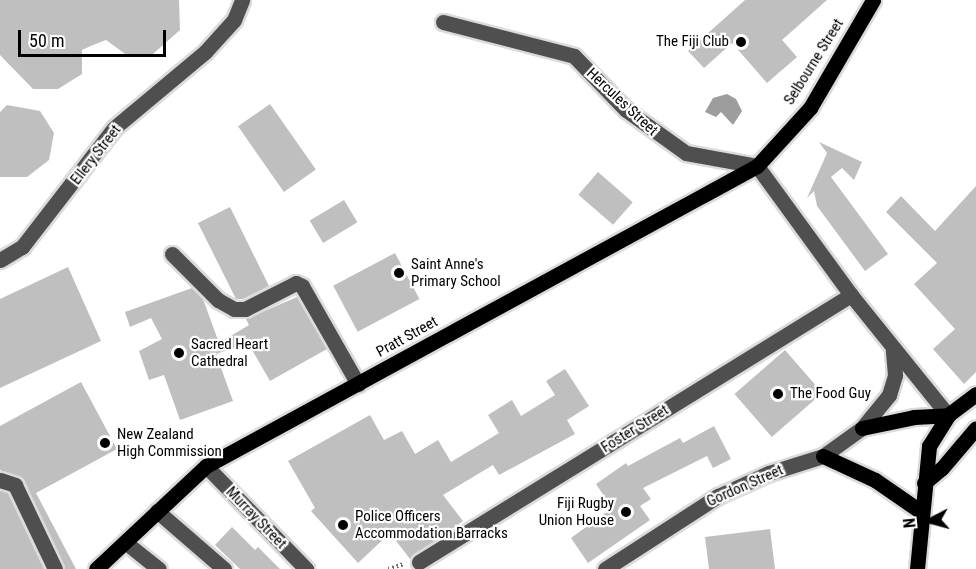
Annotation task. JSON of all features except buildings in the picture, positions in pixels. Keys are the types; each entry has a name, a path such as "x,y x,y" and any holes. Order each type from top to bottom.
{"main road":[{"name":"Selbourne Street","path":"757,166 810,108 873,0"},
{"name":"Pratt Street","path":"96,569 206,466 757,166"},
{"path":"917,569 920,511 929,446 948,415 976,394"},
{"path":"862,428 914,417 948,415"},
{"path":"924,483 942,468 976,428"},
{"path":"823,456 875,480 920,511"}],"street":[{"name":"Ellery Street","path":"0,260 22,247 114,128 206,52 234,20 242,0"},
{"name":"Hercules Street","path":"443,22 574,56 626,110 686,153 757,166"},
{"path":"757,166 893,350 948,415"},
{"path":"172,254 218,300 234,309 245,309 296,283 302,286 358,384"},
{"name":"Foster Street","path":"419,562 851,295"},
{"name":"Gordon Street","path":"605,569 718,496 769,473 823,456 862,428 889,395 895,375 893,350"},
{"name":"Murray Street","path":"206,466 306,569"},
{"path":"0,480 15,485 55,569"},
{"path":"157,511 224,569"},
{"path":"125,542 159,569"}],"shaded area":[{"path":"727,94 736,99 742,111 733,125 721,112 716,117 705,112 713,98"}],"place":[{"name":"The Fiji Club","path":"741,42"},
{"name":"Saint Anne's Primary School","path":"399,273"},
{"name":"Sacred Heart Cathedral","path":"179,353"},
{"name":"The Food Guy","path":"778,394"},
{"name":"New Zealand High Commission","path":"105,443"},
{"name":"Fiji Rugby Union House","path":"626,512"},
{"name":"Police Officers Accommodation Barracks","path":"343,525"}]}
